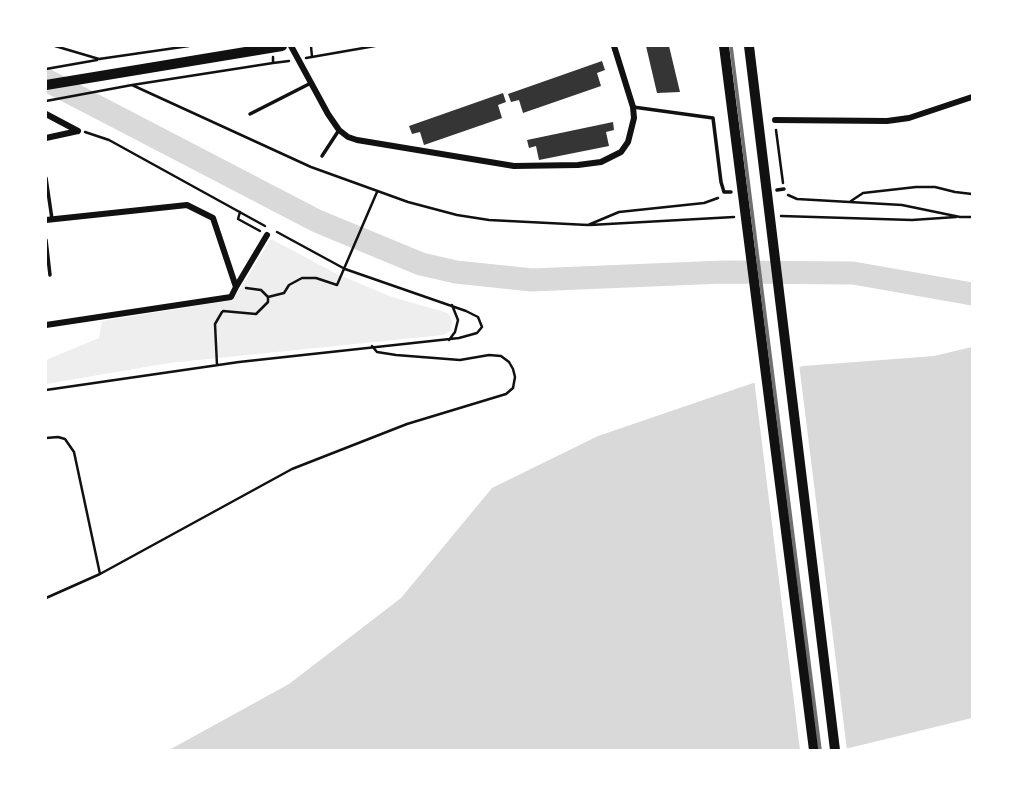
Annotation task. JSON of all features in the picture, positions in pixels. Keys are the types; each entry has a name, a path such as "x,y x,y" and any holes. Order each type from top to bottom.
{"main road":[{"path":"46,85 282,46"},
{"path":"724,46 814,751"},
{"path":"749,46 773,220 835,751"}],"street":[{"path":"291,46 338,130 357,140 514,166 601,162 621,152 628,142 634,118 614,46"},
{"path":"775,120 887,121 909,118 972,97"},
{"path":"46,114 78,131"},
{"path":"46,138 78,131"},
{"path":"49,219 187,205 213,218 236,287"},
{"path":"46,325 231,297 267,235"}],"lane":[{"path":"250,114 312,83"},
{"path":"633,107 713,118 724,192 731,192"},
{"path":"322,156 338,130"},
{"path":"46,178 49,219"},
{"path":"777,190 784,189"},
{"path":"46,240 50,275"}],"path":[{"path":"55,46 99,60"},
{"path":"46,69 189,46"},
{"path":"310,46 312,57 375,46"},
{"path":"46,101 274,63"},
{"path":"132,85 311,167 377,192 432,208 489,220 588,225 737,216"},
{"path":"775,120 784,189 788,195 797,199 902,205 960,217"},
{"path":"46,390 217,365 372,346 449,340 471,335 482,327 478,317 452,305 345,269 109,141 78,131"},
{"path":"851,201 863,193 916,187 935,187 972,194"},
{"path":"268,297 284,293 289,285 302,278 316,278 337,285 377,192"},
{"path":"588,225 619,212 713,201 724,192"},
{"path":"240,212 238,219 267,235"},
{"path":"773,220 972,217"},
{"path":"236,287 261,290 268,297"},
{"path":"217,365 215,324 231,297"},
{"path":"223,311 256,314 268,302 268,297"},
{"path":"449,340 455,332 458,320 452,305"},
{"path":"46,598 100,574 292,469 407,424 506,394 513,388 513,369 509,362 500,356 460,360 377,352 372,346"},
{"path":"46,438 65,439 74,452 100,574"}],"shaded area":[{"path":"271,239 339,275 392,297 448,313 452,321 450,331 443,335 169,363 46,384 46,360 99,338 102,321 233,300"},
{"path":"972,347 972,718 841,750 169,750 289,684 401,598 492,488 598,436 803,366 934,356"}],"pier":[{"path":"799,364 847,750 800,750 754,379"}],"building":[{"path":"646,46 669,46 680,92 657,93"},
{"path":"602,61 605,70 597,73 601,86 523,113 519,100 511,102 508,94"},
{"path":"503,93 506,102 498,105 502,118 424,145 420,132 412,134 409,126"},
{"path":"613,122 614,130 606,132 609,146 539,160 536,146 529,148 527,140"}],"waterway":[{"path":"46,80 317,221 421,264 456,272 532,280 723,272 853,273 972,294"}],"railway":[{"path":"731,46 820,750"}]}
